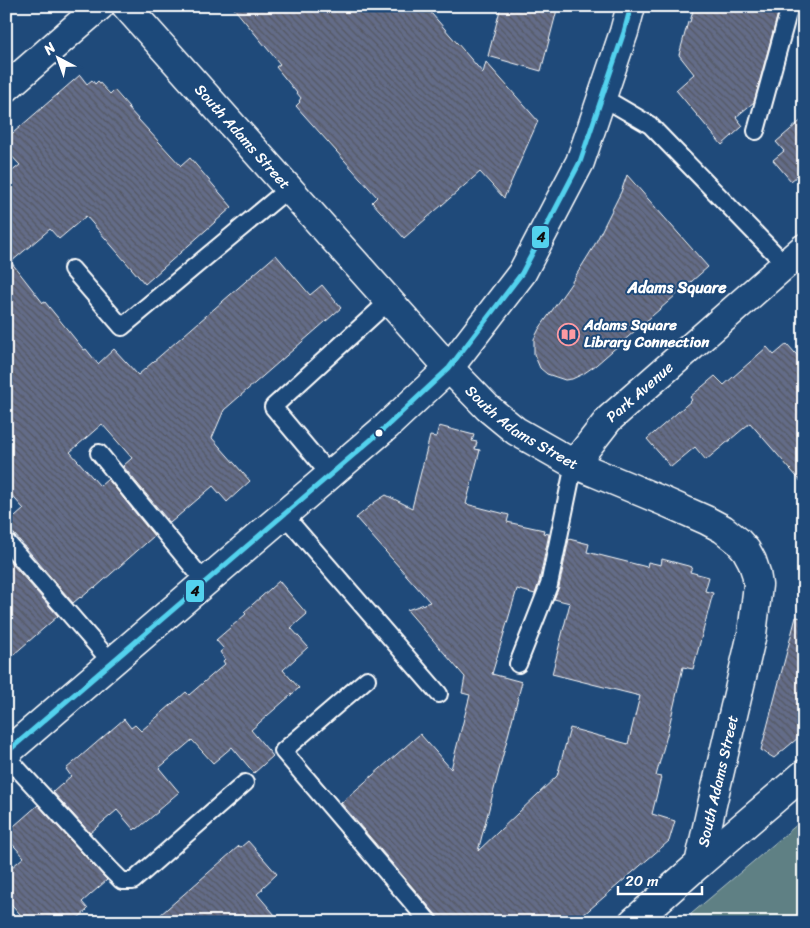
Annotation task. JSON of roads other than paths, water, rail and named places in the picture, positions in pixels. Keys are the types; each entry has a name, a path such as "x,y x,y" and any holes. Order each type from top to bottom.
{"street":[{"path":"6,88 100,6"},
{"name":"South Adams Street","path":"126,6 449,368 488,408 516,431 574,464 706,520 723,529 746,550 756,573 758,585 756,609 752,634 699,864"},
{"path":"6,755 387,426 449,368 522,273 580,162 631,6"},
{"name":"Park Avenue","path":"574,464 609,419 794,256"},
{"path":"637,920 804,774"}],"lane":[{"path":"756,131 790,6"},
{"path":"602,97 650,125 794,256"},
{"path":"72,270 122,327 289,188"},
{"path":"330,475 274,407 389,301"},
{"path":"99,453 205,582"},
{"path":"518,664 549,584 574,464"},
{"path":"284,514 439,694"},
{"path":"6,541 112,663"},
{"path":"367,678 283,751 428,922"},
{"path":"6,755 122,881 133,881 245,783"}],"place":[{"name":"Adams Square Library Connection","path":"568,334"}],"district":[{"name":"Adams Square","path":"677,287"}]}
